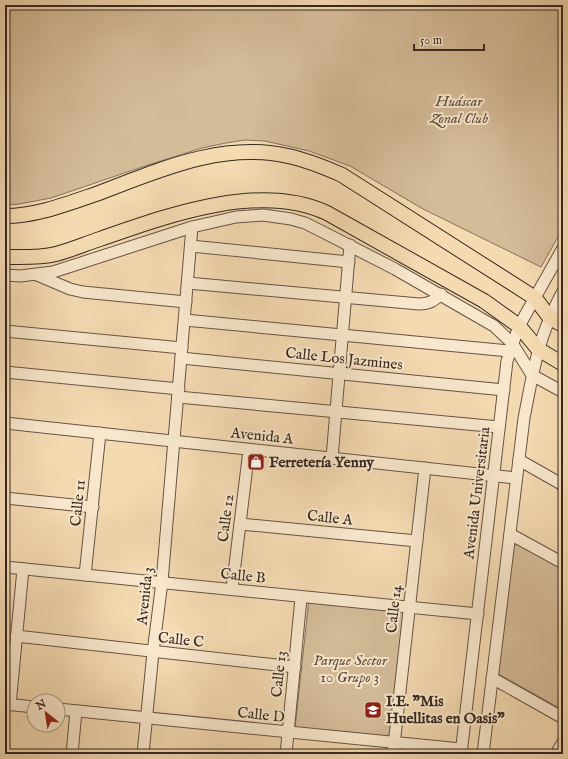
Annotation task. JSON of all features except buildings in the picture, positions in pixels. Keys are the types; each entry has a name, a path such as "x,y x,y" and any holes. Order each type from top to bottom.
{"main road":[{"path":"5,216 32,214 71,203 163,169 214,155 238,152 262,152 287,156 316,164 342,175 535,298 550,318 563,325"},
{"path":"5,257 31,258 56,254 175,214 225,203 274,200 296,202 313,206 333,216 484,301 519,326 538,349 563,364"}],"street":[{"path":"5,275 37,275 53,272 192,227 236,217 257,215 278,217 305,223 350,245 441,294 494,326 532,375 563,392"},
{"name":"Avenida 3","path":"143,754 153,652 162,582 192,227"},
{"path":"332,458 350,245"},
{"path":"191,246 349,262"},
{"name":"Avenida Universitaria","path":"461,752 507,361 510,347 519,326 563,248"},
{"path":"37,275 70,289 83,292 186,302"},
{"path":"188,283 426,304 435,300 441,294"},
{"path":"483,754 516,478 532,375 538,349 550,318 560,304 563,291"},
{"path":"535,298 560,304"},
{"path":"185,320 342,334 398,341 510,347"},
{"name":"Calle Los Jazmines","path":"5,331 339,374 504,390"},
{"path":"5,372 336,412 500,427"},
{"name":"Avenida A","path":"5,424 516,478"},
{"name":"Calle 11","path":"85,575 100,433"},
{"name":"Calle 12","path":"232,589 248,450"},
{"path":"519,460 563,485"},
{"name":"Calle 14","path":"394,748 425,468"},
{"path":"5,498 93,506"},
{"name":"Calle A","path":"240,524 417,541"},
{"path":"510,534 563,563"},
{"name":"Calle B","path":"5,567 232,589 301,598 478,614"},
{"path":"22,569 16,636 7,704 26,706"},
{"name":"Calle 13","path":"286,754 301,598"},
{"name":"Calle C","path":"16,636 295,667"},
{"path":"492,678 563,718"},
{"name":"Calle D","path":"66,710 288,733 394,748 461,752"},
{"path":"72,754 76,711"},
{"path":"556,754 563,742"}],"green space":[{"name":"Huáscar Zonal Club","path":"5,5 563,5 563,228 541,267 423,209 350,166 309,151 265,141 245,140 202,148 51,198 5,205"},
{"path":"518,545 563,569 563,710 500,675 497,671 513,547"},
{"name":"Parque Sector 10 Grupo 3","path":"309,599 405,610 391,737 295,728"}],"place":[{"name":"Ferretería Yenny","path":"256,462"},
{"name":"I.E. \"Mis Huellitas en Oasis\"","path":"373,710"}]}
